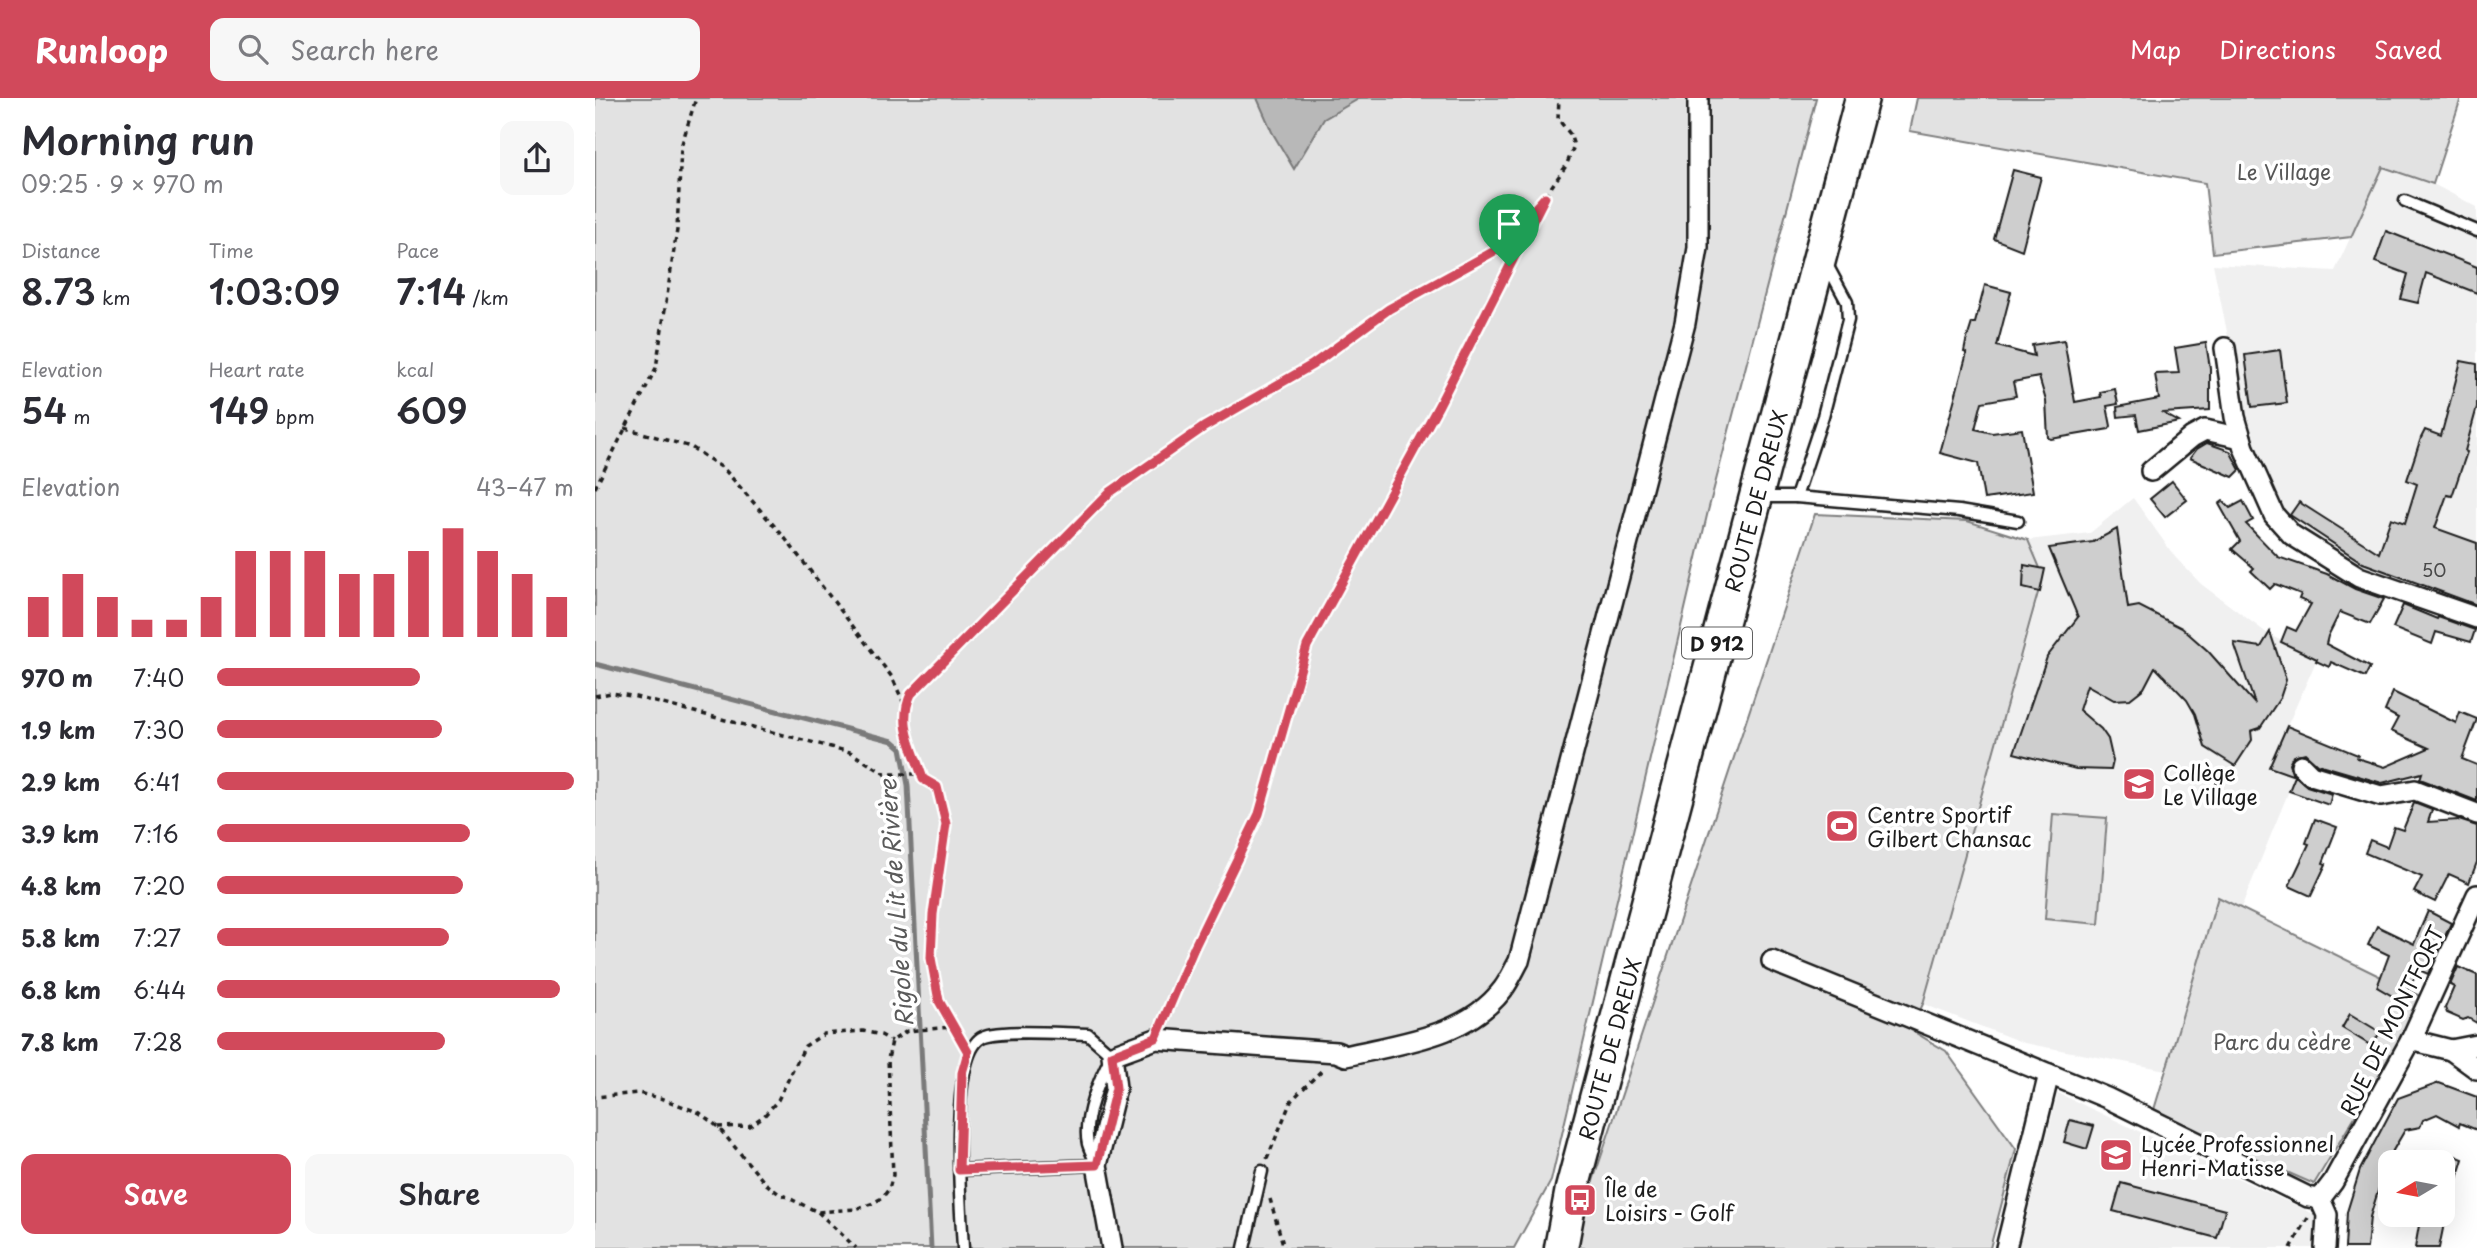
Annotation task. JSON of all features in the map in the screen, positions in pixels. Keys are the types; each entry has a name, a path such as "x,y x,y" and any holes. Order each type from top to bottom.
{"main road":[{"name":"ROUTE DE DREUX","path":"1560,1248 1572,1189 1862,98"},
{"name":"ROUTE DE DREUX","path":"1547,1248 1572,1189"}],"street":[{"path":"1112,1248 1097,1165 1116,1088 1112,1055 1156,1038 1336,1052 1346,1056 1449,1030 1474,1017 1502,990 1519,961 1685,323 1698,248 1698,98"},
{"path":"2225,348 2235,417 2242,438 2274,514 2292,535 2359,577 2477,618"},
{"path":"2151,471 2192,437 2205,430 2242,438"},
{"path":"2301,765 2311,775 2381,796 2415,790 2477,814"},
{"name":"RUE DE MONTFORT","path":"2321,1199 2411,1040 2477,895"},
{"path":"1772,961 2106,1098 2308,1197 2321,1199 2327,1215 2325,1248"},
{"path":"2411,1040 2451,1050 2477,1069"},
{"path":"2451,1050 2477,1045"},
{"path":"2005,1248 2049,1074"}],"lane":[{"path":"2405,201 2477,231"},
{"path":"1797,497 1823,416 1848,320 1845,295 1821,253"},
{"path":"1756,498 1797,497 1959,511 2018,521"},
{"path":"963,1248 959,1170 962,1073 968,1052 981,1038 996,1033 1088,1034 1112,1055"},
{"path":"959,1170 1097,1165"},
{"path":"1244,1248 1262,1171"}],"path":[{"path":"595,488 656,368 677,230 681,147 696,98"},
{"path":"1156,1038 1194,948 1259,814 1307,646 1439,405 1545,197 1566,166 1574,146 1570,134 1558,119 1559,98"},
{"path":"923,779 904,720 905,706 911,694 1109,493 1204,427 1312,365 1389,309 1500,248 1545,197"},
{"path":"625,428 691,447 724,469 784,537 892,677 905,706"},
{"path":"595,696 611,693 632,696 850,752 885,774 915,774 937,787 946,824 933,914 931,958 939,1001 968,1052"},
{"path":"818,1212 855,1209 871,1204 882,1198 889,1189 893,1175 888,1059 892,1041 907,1031 952,1027"},
{"path":"718,1127 749,1126 764,1116 778,1100 805,1045 824,1034 863,1031 892,1041"},
{"path":"1284,1248 1262,1171 1291,1101 1326,1066 1346,1056"},
{"path":"595,1097 638,1093 700,1113 718,1127 750,1167 772,1188 818,1212 856,1248"},
{"path":"2291,1248 2321,1199"}],"shaded area":[{"path":"1257,98 1360,98 1324,119 1294,169 1272,132"},
{"path":"2383,166 2433,184 2477,207 2477,610 2362,570 2293,525 2251,448 2213,264 2335,271"},
{"name":"Collège Le Village","path":"2133,498 2175,557 2201,584 2268,634 2317,659 2269,767 2295,776 2241,908 2218,897 2166,1070 2024,1043 1923,1004 2040,592 2043,575 2028,540 2090,533"},
{"name":"Lycée Professionnel Henri-Matisse","path":"2058,1093 2320,1217 2318,1248 2019,1248"}],"green space":[{"path":"595,98 1816,98 1708,511 1551,1181 1514,1248 595,1248"},
{"name":"Le Village","path":"1917,98 2461,98 2433,184 2383,167 2351,237 2213,253 2205,183 1910,131"},
{"name":"Centre Sportif Gilbert Chansac","path":"1815,514 1967,521 2028,540 2043,575 1923,1004 1911,1030 1946,1051 2016,1149 1990,1248 1574,1248 1579,1223"},
{"path":"2053,814 2107,818 2099,924 2045,919"},
{"name":"Parc du cèdre","path":"2218,897 2426,999 2314,1184 2153,1113"}],"building":[{"path":"2013,170 2041,177 2022,250 1994,239"},
{"path":"2386,231 2477,267 2477,293 2426,273 2418,303 2401,299 2408,274 2375,262"},
{"path":"1985,285 2011,292 1997,346 2034,356 2032,345 2064,340 2075,402 2101,397 2100,392 2115,389 2118,404 2107,406 2111,426 2109,429 2051,439 2048,438 2046,401 2039,377 2013,382 2016,396 1982,402 1975,429 1992,433 2022,429 2033,492 1984,499 1978,463 1940,453 1967,353 1964,352 1966,342 1972,323 1975,323"},
{"path":"2206,343 2210,368 2210,410 2163,413 2179,422 2139,430 2136,415 2118,417 2117,407 2159,399 2155,374 2179,373 2175,348"},
{"path":"2280,350 2287,403 2252,407 2245,355"},
{"path":"2461,361 2477,364 2477,407 2465,451 2467,452 2452,496 2447,495 2435,528 2477,543 2477,605 2363,563 2290,515 2299,502 2379,553 2391,518 2405,523 2417,484 2407,480 2421,438 2425,430 2441,436"},
{"path":"2207,443 2230,451 2240,470 2233,477 2190,458 2197,449"},
{"path":"2172,481 2187,500 2165,517 2150,499"},
{"path":"2223,501 2230,508 2243,501 2253,520 2246,524 2278,557 2327,574 2355,589 2384,599 2370,624 2340,612 2326,644 2370,667 2365,677 2331,662 2329,667 2281,642 2287,627 2296,631 2311,604 2299,599 2301,594 2275,584 2270,589 2251,571 2254,568 2232,549 2240,541 2219,504"},
{"path":"2117,529 2128,608 2139,606 2182,628 2208,651 2255,704 2234,643 2261,647 2270,632 2286,680 2280,698 2260,728 2251,731 2252,740 2235,766 2205,747 2195,714 2187,700 2155,667 2144,688 2130,699 2114,700 2087,685 2079,710 2101,729 2108,739 2113,761 2111,770 2076,769 2014,753 2047,657 2078,617 2049,548 2093,542"},
{"path":"2024,565 2045,569 2040,592 2023,588"},
{"path":"2403,605 2475,630 2471,642 2436,632 2432,644 2393,628"},
{"path":"2393,692 2456,723 2460,712 2477,719 2462,759 2477,765 2477,801 2420,779 2422,773 2382,783 2317,764 2305,753 2293,756 2289,763 2292,773 2307,786 2332,794 2329,805 2289,791 2295,776 2269,767 2287,726 2358,755 2357,758 2385,767 2429,748 2391,731 2398,718 2385,711"},
{"path":"2414,803 2432,810 2428,822 2459,820 2477,826 2477,862 2469,883 2449,874 2435,902 2414,892 2422,877 2365,853 2370,840 2387,847 2394,827 2403,830"},
{"path":"2315,819 2337,827 2323,863 2326,864 2311,896 2289,886 2309,844 2306,843"},
{"path":"2428,911 2451,923 2428,974 2419,970 2401,1001 2377,987 2389,955 2368,945 2377,926 2414,944"},
{"path":"2458,967 2477,975 2477,1023 2447,1013 2445,1008 2454,987 2450,985"},
{"path":"2350,1014 2380,1032 2372,1046 2342,1028"},
{"path":"2439,1083 2477,1097 2477,1130 2460,1123 2459,1126 2437,1114 2423,1120 2420,1127 2405,1130 2393,1150 2378,1150 2378,1191 2370,1217 2367,1248 2345,1248 2347,1212 2360,1170 2398,1098"},
{"path":"2070,1120 2094,1126 2087,1149 2064,1142"},
{"path":"2455,1156 2463,1159 2455,1185"},
{"path":"2121,1183 2225,1210 2217,1238 2113,1211"},
{"path":"2419,1227 2443,1227 2439,1248 2415,1248"}],"waterway":[{"name":"Rigole du Lit de Rivière","path":"595,664 893,741 901,748 908,785 931,1248"}],"place":[{"name":"Collège Le Village","path":"2139,784"},
{"name":"Centre Sportif Gilbert Chansac","path":"1842,826"},
{"name":"Lycée Professionnel Henri-Matisse","path":"2116,1155"},
{"name":"Île de Loisirs - Golf","path":"1580,1200"}],"route":[{"path":"1545,197 1509,266 1439,405 1307,646 1259,814 1194,948 1156,1038 1112,1055 1116,1088 1097,1165 959,1170 962,1073 968,1052 939,1001 931,958 933,914 946,824 937,787 923,779 904,720 905,706 911,694 1109,493 1204,427 1312,365 1389,309 1500,248 1545,197"}]}
